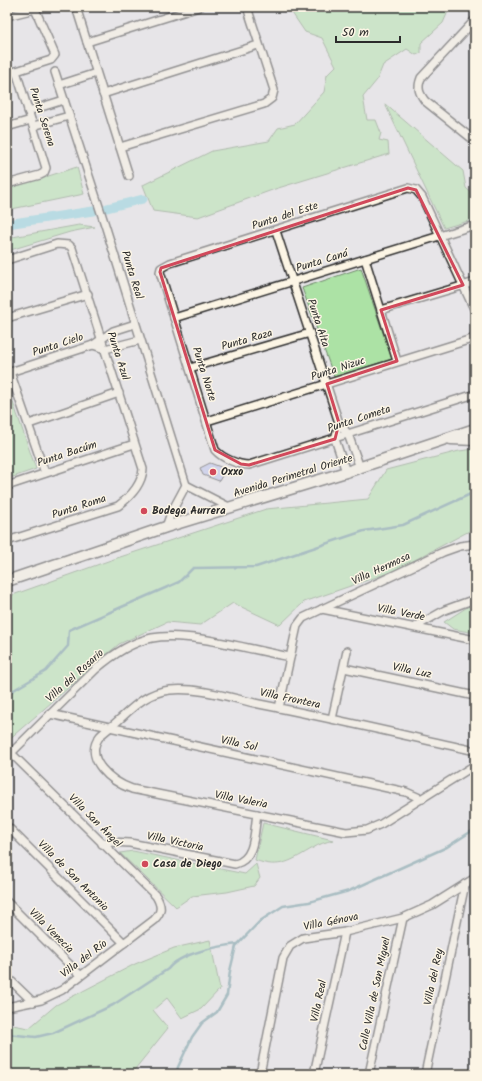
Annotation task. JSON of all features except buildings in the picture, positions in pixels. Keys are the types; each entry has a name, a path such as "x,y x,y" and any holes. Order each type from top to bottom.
{"street":[{"path":"76,7 129,176"},
{"path":"87,42 200,7"},
{"path":"120,147 264,104 274,96 274,90 247,7"},
{"path":"7,16 32,9 37,10 55,55 51,60 7,74"},
{"path":"474,25 421,78 418,86 420,94 425,101 475,141"},
{"path":"103,94 258,44"},
{"name":"Punta Serena","path":"7,184 40,175 46,171 44,158 16,71"},
{"name":"Punta Real","path":"55,72 106,228 186,485"},
{"path":"59,85 96,73"},
{"path":"28,111 64,100"},
{"path":"7,127 69,116"},
{"name":"Punta del Este","path":"161,268 170,263 276,231 408,188 416,190 422,197 440,236"},
{"name":"Punta Caná","path":"174,318 475,225"},
{"name":"Punta Alta","path":"276,231 339,423 348,434 360,468"},
{"path":"440,236 475,311"},
{"name":"Punta Azul","path":"7,260 57,244 69,245 88,294 100,338 105,349 142,469 142,474"},
{"path":"364,259 398,361"},
{"name":"Punta Norte","path":"161,268 160,272 215,450 218,454 241,464 249,465"},
{"path":"381,310 475,282"},
{"path":"7,318 88,294"},
{"name":"Punta Cielo","path":"8,373 93,345 100,338 113,331 135,324"},
{"name":"Punta Raza","path":"190,368 310,333"},
{"name":"Punta Nizuc","path":"207,421 475,338"},
{"path":"105,349 140,340"},
{"name":"Punta Cielo","path":"93,345 105,349"},
{"path":"8,373 29,424 45,474"},
{"path":"29,424 118,393"},
{"name":"Punta Cometa","path":"249,465 475,394"},
{"path":"339,423 335,439 346,472"},
{"name":"Avenida Perimetral Oriente","path":"7,581 166,527 360,468 475,429"},
{"name":"Avenida Perimetral Oriente","path":"449,439 475,440"},
{"name":"Punta Bacúm","path":"7,486 134,444"},
{"name":"Punta Roma","path":"7,542 118,506 130,495 141,480 142,474"},
{"path":"166,527 171,513 186,485 231,508"},
{"name":"Villa Hermosa","path":"290,657 300,621 322,609 443,552 460,546 475,544"},
{"path":"415,627 445,610 475,599"},
{"name":"Villa Verde","path":"322,609 475,640"},
{"name":"Villa del Rosario","path":"9,755 107,660 130,646 152,638 185,637 290,657"},
{"path":"332,719 347,651"},
{"path":"279,708 290,657"},
{"name":"Villa Luz","path":"344,668 475,696"},
{"name":"Villa Frontera","path":"110,728 139,702 156,694 170,690 204,692 475,751"},
{"name":"Villa Sol","path":"50,714 406,792 422,799"},
{"name":"Villa Valeria","path":"110,728 101,736 97,743 95,758 101,768 120,785 336,831 358,832 381,824 475,764"},
{"name":"Villa San Ángel","path":"9,755 156,896 161,907"},
{"name":"Villa Valeria","path":"422,799 475,761"},
{"name":"Villa Victoria","path":"102,844 110,842 130,843 236,864 244,861 250,852 257,814"},
{"name":"Villa de San Antonio","path":"7,826 124,943"},
{"name":"Villa Génova","path":"260,1074 286,952 290,946 303,938 345,932 403,918 432,905 475,878"},
{"name":"Villa del Rey","path":"425,1074 465,884"},
{"name":"Villa Venecia","path":"7,902 80,975"},
{"name":"Villa del Río","path":"7,1007 33,1002 62,990 154,920 160,912 161,907"},
{"name":"Calle Villa de San Miguel","path":"369,1074 403,918"},
{"name":"Villa Real","path":"314,1074 345,932"},
{"path":"7,976 33,1002"}],"highlighted area":[{"path":"408,188 416,190 463,285 381,310 397,361 327,384 339,423 335,439 249,465 241,464 215,450 160,272 161,268"}],"green space":[{"path":"288,7 450,7 443,23 421,43 421,53 416,55 407,49 383,65 377,80 363,97 367,120 376,120 381,133 379,140 388,142 389,154 275,189 198,217 153,211 143,185 212,151 269,141 278,128 295,124 324,92 327,75 336,66 322,38 305,32"},
{"path":"385,104 463,171 466,188 475,196 475,219 444,228"},
{"path":"77,167 84,194 7,210 7,189"},
{"path":"79,225 95,227 70,232 7,251 7,238"},
{"path":"361,268 392,359 334,377 302,288"},
{"path":"7,385 36,469 7,479"},
{"path":"475,449 475,528 394,571 304,602 280,625 233,603 200,625 167,622 119,644 7,741 7,597 108,561 266,509 368,499 386,470 459,451"},
{"path":"469,606 475,606 475,633 453,629 444,622"},
{"path":"263,823 333,840 318,845 286,862 279,864 264,863 255,860"},
{"path":"133,851 245,874 256,864 260,878 254,886 227,892 192,896 176,907 120,853"},
{"path":"210,940 220,989 201,1009 182,1018 167,998 153,1010 168,1028 131,1074 7,1074 7,1024 29,1028 56,1005 135,964 174,948"}],"waterway":[{"path":"107,208 143,199"},
{"path":"7,224 93,211"},
{"path":"7,694 46,671 68,646 69,630 179,582 193,568 256,567 364,531 403,525 475,492"},
{"path":"176,1074 192,1037 202,1023 217,1012 227,995 230,971 236,946 260,921 283,906 309,902 349,891 447,847 475,829"},
{"path":"7,1034 36,1037 53,1033 113,1005 181,959 200,951 238,944"}],"place":[{"name":"Oxxo","path":"213,472"},
{"name":"Bodega Aurrera","path":"144,511"},
{"name":"Casa de Diego","path":"145,864"}]}
